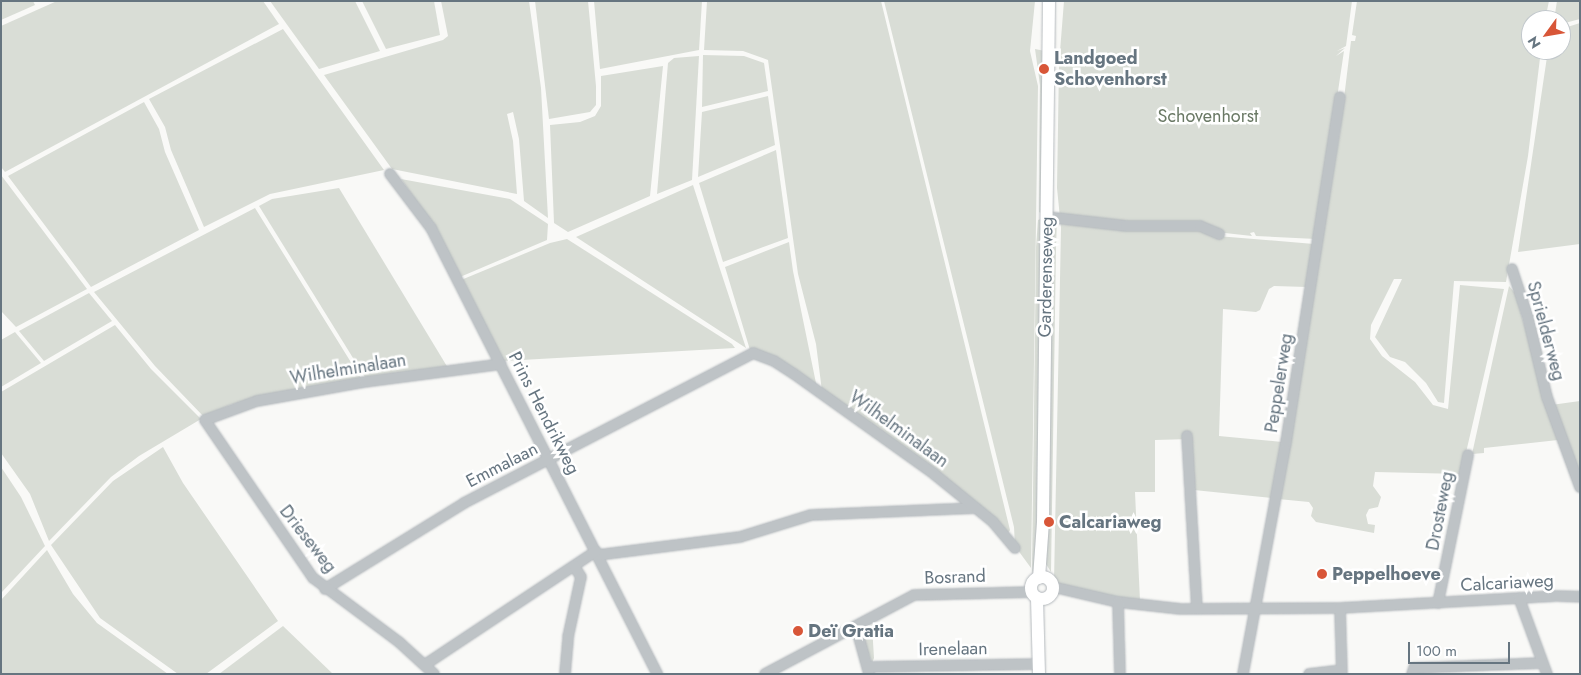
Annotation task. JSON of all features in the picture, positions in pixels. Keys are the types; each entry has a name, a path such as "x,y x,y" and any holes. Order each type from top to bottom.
{"main road":[{"name":"Garderenseweg","path":"1039,669 1049,1"}],"street":[{"name":"Peppelerweg","path":"1243,674 1286,442 1340,98"},
{"name":"Prins Hendrikweg","path":"390,174 430,228 550,459 657,674"},
{"path":"1047,217 1126,226 1200,226 1219,234"},
{"name":"Sprielderweg","path":"1512,269 1528,318 1547,398 1580,487"},
{"name":"Wilhelminalaan","path":"752,353 774,361 794,374 934,474 976,508 1015,548"},
{"name":"Emmalaan","path":"325,589 464,503 752,353"},
{"name":"Wilhelminalaan","path":"204,420 257,401 365,382 501,364"},
{"name":"Drieseweg","path":"204,420 290,548 325,589 426,664 434,674"},
{"path":"1187,436 1197,609"},
{"name":"Drosteweg","path":"1438,603 1468,455"},
{"path":"426,664 574,566 597,553 740,537 811,515 976,508"},
{"path":"565,674 568,637 581,577 574,566"},
{"name":"Calcariaweg","path":"1041,591 1066,592 1118,602 1197,609 1340,608 1520,598 1580,597"},
{"name":"Bosrand","path":"764,674 777,671 914,595 1041,591"},
{"path":"1520,598 1547,674"},
{"path":"1118,602 1120,674"},
{"path":"1309,674 1342,672 1340,608"},
{"path":"856,627 868,671"},
{"path":"1412,674 1414,668 1480,670 1542,663"},
{"name":"Irenelaan","path":"868,671 1039,669"}],"green space":[{"path":"1,1 33,1 35,5 1,20"},
{"path":"57,1 263,1 279,24 5,172 1,167 1,26"},
{"path":"270,1 355,1 380,51 319,69"},
{"path":"362,1 434,1 440,35 386,49"},
{"path":"441,1 529,1 541,88 548,218 524,201 519,139 513,112 507,114 513,141 517,194 392,169 324,75 443,40 448,36"},
{"path":"535,1 588,1 596,86 596,105 590,112 549,119"},
{"path":"594,1 702,1 699,50 600,69"},
{"path":"707,1 881,1 1010,530 1008,533 822,391 816,344 798,274 768,60 743,51 704,50"},
{"path":"884,1 1035,1 1030,51 1038,86 1031,568 1015,546 1014,527"},
{"name":"Schovenhorst","path":"1064,1 1352,1 1346,46 1337,51 1345,48 1336,56 1344,51 1316,239 1256,236 1254,232 1250,233 1252,236 1225,233 1217,236 1314,244 1307,287 1274,286 1269,289 1260,310 1256,312 1223,309 1219,436 1282,442 1273,498 1194,490 1191,439 1155,440 1155,492 1135,492 1140,601 1059,586 1054,582 1061,228 1057,188 1059,64"},
{"path":"1357,1 1549,1 1547,10 1521,10 1521,60 1540,60 1528,156 1506,282 1454,281 1444,403 1438,402 1426,383 1405,362 1390,357 1375,337 1402,279 1394,279 1371,325 1370,339 1382,356 1415,382 1433,405 1448,409 1460,285 1504,289 1461,474 1375,472 1373,486 1381,497 1378,507 1369,509 1366,515 1368,524 1375,525 1374,533 1316,522 1311,516 1313,508 1309,502 1278,499 1340,131 1351,41 1355,41 1356,36 1352,35"},
{"path":"1557,1 1580,1 1580,19 1571,21 1571,10 1556,10"},
{"path":"1580,23 1580,244 1518,252 1547,60 1571,60 1571,26"},
{"path":"283,29 384,170 270,194 204,227 171,150 165,127 149,99"},
{"path":"1035,49 1045,51 1044,216 1039,212 1040,85"},
{"path":"703,55 744,56 764,63 768,91 702,107"},
{"path":"699,56 692,180 657,194 668,63 674,58"},
{"path":"663,66 650,196 568,232 554,223 550,125 580,122 595,116 601,106 601,76"},
{"path":"768,96 775,145 698,177 702,112"},
{"path":"144,102 159,129 165,152 199,230 91,287 8,176"},
{"path":"776,150 788,238 723,262 699,183"},
{"path":"1,175 87,289 16,327 1,311"},
{"path":"401,179 510,199 548,224 547,240 460,277 433,225"},
{"path":"693,185 718,263 746,348 576,237"},
{"path":"339,188 448,368 366,379 259,206 272,199"},
{"path":"255,208 362,380 256,398 230,405 204,417 155,366 94,292"},
{"path":"1043,218 1041,405 1035,577 1032,571 1036,247 1038,220"},
{"path":"1057,219 1051,572 1046,564 1049,221"},
{"path":"567,239 732,344 735,348 503,361 461,280 550,243"},
{"path":"789,242 793,271 817,388 750,350 725,267"},
{"path":"1509,286 1515,293 1558,440 1484,448 1484,453 1472,454"},
{"path":"89,293 112,321 44,361 19,331"},
{"path":"115,325 151,369 201,419 139,456 111,477 49,541 30,494 1,453 1,392"},
{"path":"15,332 41,363 1,387 1,340"},
{"path":"1580,401 1580,478 1551,405"},
{"path":"163,447 183,483 278,621 206,674 178,674 100,618 51,545 113,481"},
{"path":"1,467 21,497 45,546 1,593"},
{"path":"47,550 73,594 97,623 168,674 1,674 1,600"},
{"path":"872,625 874,658 872,663 860,632"},
{"path":"283,626 333,674 219,674"}],"place":[{"name":"Landgoed Schovenhorst","path":"1044,69"},
{"name":"Calcariaweg","path":"1049,522"},
{"name":"Peppelhoeve","path":"1322,574"},
{"name":"Deï Gratia","path":"798,631"}]}
